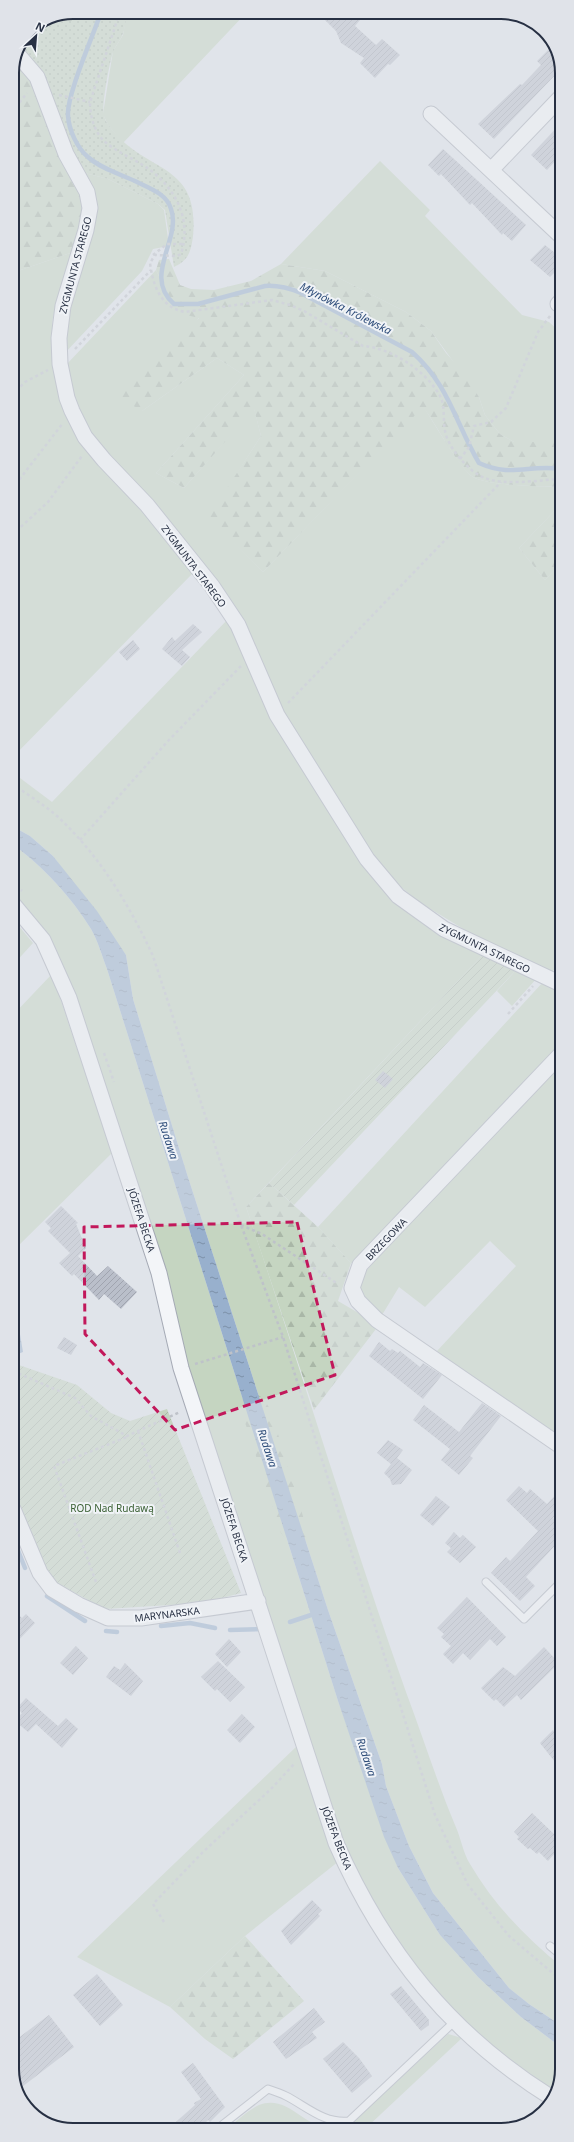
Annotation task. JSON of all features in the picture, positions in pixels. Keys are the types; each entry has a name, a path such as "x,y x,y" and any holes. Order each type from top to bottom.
{"street":[{"name":"ZYGMUNTA STAREGO","path":"21,59 37,78 44,93 66,154 87,192 90,208 86,230 63,306 59,338 60,364 72,411 90,442 104,460 147,505 203,574 238,624 277,715 367,859 398,896 444,929 555,981"},
{"path":"492,169 555,103"},
{"path":"431,114 492,169 555,230"},
{"name":"JÓZEFA BECKA","path":"19,912 43,940 69,998 159,1273 181,1368 336,1843 365,1902 409,1969 436,2003 494,2059 548,2095"},
{"name":"BRZEGOWA","path":"352,1288 360,1265 555,1060"},
{"path":"352,1288 358,1301 377,1320 555,1443"},
{"name":"MARYNARSKA","path":"19,1523 40,1573 52,1589 79,1605 108,1618 141,1618 258,1601"}],"lane":[{"path":"486,1582 524,1619 555,1588"},
{"path":"550,1946 555,1950"},
{"path":"226,2123 268,2089 286,2096 317,2114 338,2122 349,2121 454,2022"}],"path":[{"path":"117,19 90,102 90,112 93,125 102,138 116,149 157,174 179,203 184,222 181,254 174,256 157,255 152,257"},
{"path":"19,105 37,78"},
{"path":"44,93 72,97 90,102"},
{"path":"183,244 168,244 156,251 150,263 162,301 174,310 185,312 272,300 290,305 363,346 376,347 408,363 427,378 442,399 445,433 460,459 474,473 486,479 500,482 555,479"},
{"path":"19,388 25,382 60,364 151,270"},
{"path":"460,459 469,446 474,426 491,422 506,408 538,332 555,310"},
{"path":"19,480 72,411"},
{"path":"19,529 48,502 84,454 84,447 90,442"},
{"path":"277,715 500,482"},
{"path":"80,840 228,677 252,657"},
{"path":"19,789 57,817 80,840 101,865 137,922 153,956 241,1225 282,1337 435,1816 468,1885 509,1936 555,1976"},
{"path":"508,1014 542,975"},
{"path":"241,1225 262,1234 339,1285 352,1288"},
{"path":"197,1372 194,1364 282,1337"},
{"path":"19,1374 75,1398 91,1416 127,1436"},
{"path":"96,1582 54,1466 194,1406"},
{"path":"138,1431 180,1553"},
{"path":"164,1922 153,1904 203,1852 271,1789 306,1750"}],"highlighted area":[{"path":"297,1222 335,1375 175,1430 85,1334 84,1227"}],"green space":[{"path":"73,19 126,19 123,33 114,50 110,64 103,110 105,120 128,146 169,172 180,182 189,195 193,213 193,236 186,258 174,267 165,210 158,204 108,179 81,172 23,52 35,35 52,23"},
{"path":"126,19 240,19 123,143 108,125 103,114 113,51 123,35"},
{"path":"20,65 36,85 80,191 83,208 76,251 19,271"},
{"path":"380,161 430,210 425,216 522,315 549,322 555,328 555,442 514,442 500,434 485,415 479,397 431,331 406,312 325,271 281,264"},
{"path":"81,172 108,179 158,204 164,210 169,246 153,249 142,271 63,355"},
{"path":"76,251 55,308 52,328 54,355 63,399 193,573 19,751 19,271"},
{"path":"169,259 180,285 191,289 214,290 251,281 281,264 325,271 406,312 431,331 446,353 464,373 479,397 485,415 500,434 514,442 555,442 555,487 502,484 480,480 473,477 461,465 423,407 263,572 208,517 261,436 254,409 184,488 156,473 244,375 217,358 142,411 117,396 199,318 182,314 173,305 156,270 159,260"},
{"path":"156,270 173,305 199,317 142,411 217,358 244,375 156,473 184,488 254,408 261,436 209,517 263,572 423,406 462,465 473,477 480,480 502,484 555,487 555,510 519,548 545,580 555,569 555,969 550,974 480,939 419,902 388,876 349,821 296,738 233,604 202,562 174,528 107,456 78,415 66,365"},
{"path":"555,510 555,569 545,580 519,548"},
{"path":"229,618 367,869 485,952 246,1207 385,1632 448,1809 466,1855 479,1879 500,1907 523,1932 555,1961 555,2021 529,2004 509,1988 433,1893 409,1846 386,1786 382,1764 328,1610 187,1174 133,999 126,955 53,856 30,836 19,830 19,777 52,802"},
{"path":"19,849 45,872 66,894 91,929 98,944 338,1701 398,1868 440,1935 478,1977 521,2017 555,2043 555,2076 550,2093 490,2050 414,1969 352,1866 231,1509 68,984 19,910"},
{"path":"19,926 33,943 19,958"},
{"path":"485,952 517,969 294,1205 269,1183"},
{"path":"517,969 537,978 512,1006 497,991"},
{"path":"52,974 112,1153 19,1245 19,1009"},
{"path":"544,981 555,987 555,1052 360,1262 351,1263 318,1227"},
{"path":"555,1068 555,1438 437,1351 516,1266 490,1241 425,1307 399,1287 382,1315 365,1298 361,1289 361,1276"},
{"path":"269,1183 318,1227 351,1263 338,1301 379,1325 314,1410 246,1207"},
{"name":"ROD Nad Rudawą","path":"19,1365 77,1385 111,1413 130,1421 167,1409 241,1593 203,1603 105,1609 51,1580 43,1569 19,1511"},
{"path":"258,1395 264,1399 271,1411 309,1536 308,1541 284,1537 281,1533 239,1404 244,1396"},
{"path":"296,1747 339,1861 245,1936 170,2007 77,1957"},
{"path":"245,1936 304,2001 233,2059 205,2039 170,2007"},
{"path":"448,2034 462,2038 371,2123 352,2123"},
{"path":"269,2103 286,2107 312,2123 234,2123 255,2107"}],"water":[{"name":"Rudawa","path":"19,830 30,836 53,856 97,911 126,955 133,999 187,1174 328,1610 382,1764 386,1786 409,1846 433,1893 509,1988 529,2004 555,2021 555,2043 521,2017 478,1977 440,1935 398,1868 384,1837 338,1701 96,938 66,894 19,849"},
{"path":"19,1328 23,1352 19,1354"}],"building":[{"path":"324,19 359,19 360,20 355,26 376,45 382,39 400,55 390,65 388,64 375,78 360,63 364,58 341,43 336,31"},
{"path":"548,50 550,51 554,62 555,75 494,139 478,124 520,84 522,85 541,65 537,61"},
{"path":"555,129 555,161 547,170 531,155"},
{"path":"443,149 526,225 512,241 503,233 502,235 472,203 470,205 441,174 439,176 428,165"},
{"path":"545,245 555,253 555,272 550,277 530,260"},
{"path":"193,624 202,632 182,650 190,657 182,666 162,649 172,637 175,641"},
{"path":"133,640 140,649 127,661 119,652"},
{"path":"383,1071 393,1079 385,1088 375,1080"},
{"path":"61,1206 78,1223 76,1224 86,1248 78,1256 97,1276 108,1266 137,1292 121,1309 104,1294 99,1300 74,1274 72,1276 59,1263 70,1253 48,1231 51,1228 45,1222"},
{"path":"64,1337 77,1345 71,1355 57,1348"},
{"path":"379,1342 390,1351 392,1349 398,1353 400,1351 420,1367 423,1363 442,1375 423,1399 369,1356"},
{"path":"482,1403 501,1416 470,1456 473,1458 459,1475 441,1460 450,1449 413,1420 424,1405 459,1432"},
{"path":"388,1440 403,1450 397,1458 412,1470 401,1484 392,1485 390,1479 384,1473 391,1464 377,1453"},
{"path":"519,1486 527,1493 530,1489 547,1504 555,1495 555,1516 553,1518 555,1520 555,1546 526,1577 535,1586 520,1601 491,1573 506,1557 510,1561 538,1531 506,1500"},
{"path":"436,1496 450,1507 433,1526 420,1515"},
{"path":"454,1532 460,1538 463,1535 476,1547 460,1563 447,1552 451,1548 445,1543"},
{"path":"467,1597 506,1637 497,1646 490,1639 470,1660 463,1653 453,1664 443,1654 451,1646 441,1637 444,1634 437,1628"},
{"path":"26,1614 35,1623 19,1640 19,1615 22,1618"},
{"path":"229,1639 241,1652 227,1667 215,1654"},
{"path":"76,1646 88,1658 73,1675 60,1663"},
{"path":"544,1647 555,1659 555,1667 521,1700 517,1695 504,1707 496,1699 494,1701 481,1688 503,1667 515,1676"},
{"path":"218,1661 245,1687 230,1702 217,1689 215,1691 201,1677"},
{"path":"125,1663 143,1681 131,1696 106,1677 114,1666 120,1670"},
{"path":"26,1698 58,1726 66,1718 78,1729 62,1748 36,1724 28,1732 19,1724 19,1716 22,1713 19,1710 19,1706"},
{"path":"242,1714 255,1727 240,1743 227,1730"},
{"path":"553,1730 555,1732 555,1762 540,1743"},
{"path":"532,1813 555,1835 553,1837 555,1839 555,1853 548,1861 539,1852 537,1854 530,1848 528,1849 517,1839 519,1837 514,1832"},
{"path":"312,1900 322,1910 318,1914 320,1916 291,1945 281,1931"},
{"path":"97,1974 123,2005 100,2026 73,1995"},
{"path":"401,1986 429,2020 429,2025 421,2031 390,1994"},
{"path":"314,2008 325,2022 312,2032 317,2038 286,2059 273,2042"},
{"path":"49,2015 74,2047 22,2087 19,2069 19,2038"},
{"path":"343,2042 359,2058 372,2076 352,2093 323,2059"},
{"path":"193,2063 225,2107 210,2122 208,2120 205,2123 175,2123 195,2105 194,2103 201,2099 181,2072"}],"waterway":[{"name":"Młynówka Królewska","path":"98,19 71,94 68,116 70,127 80,149 93,161 154,190 163,196 169,204 173,221 172,233 162,270 162,282 165,293 174,304 198,304 265,286 284,287 301,293 412,352 425,365 443,391 479,463 501,470 555,468"},
{"path":"19,1553 25,1568"},
{"path":"47,1596 85,1621"},
{"path":"290,1622 317,1613"},
{"path":"161,1626 190,1623 215,1628"},
{"path":"230,1630 264,1629"},
{"path":"106,1631 117,1632"}]}
